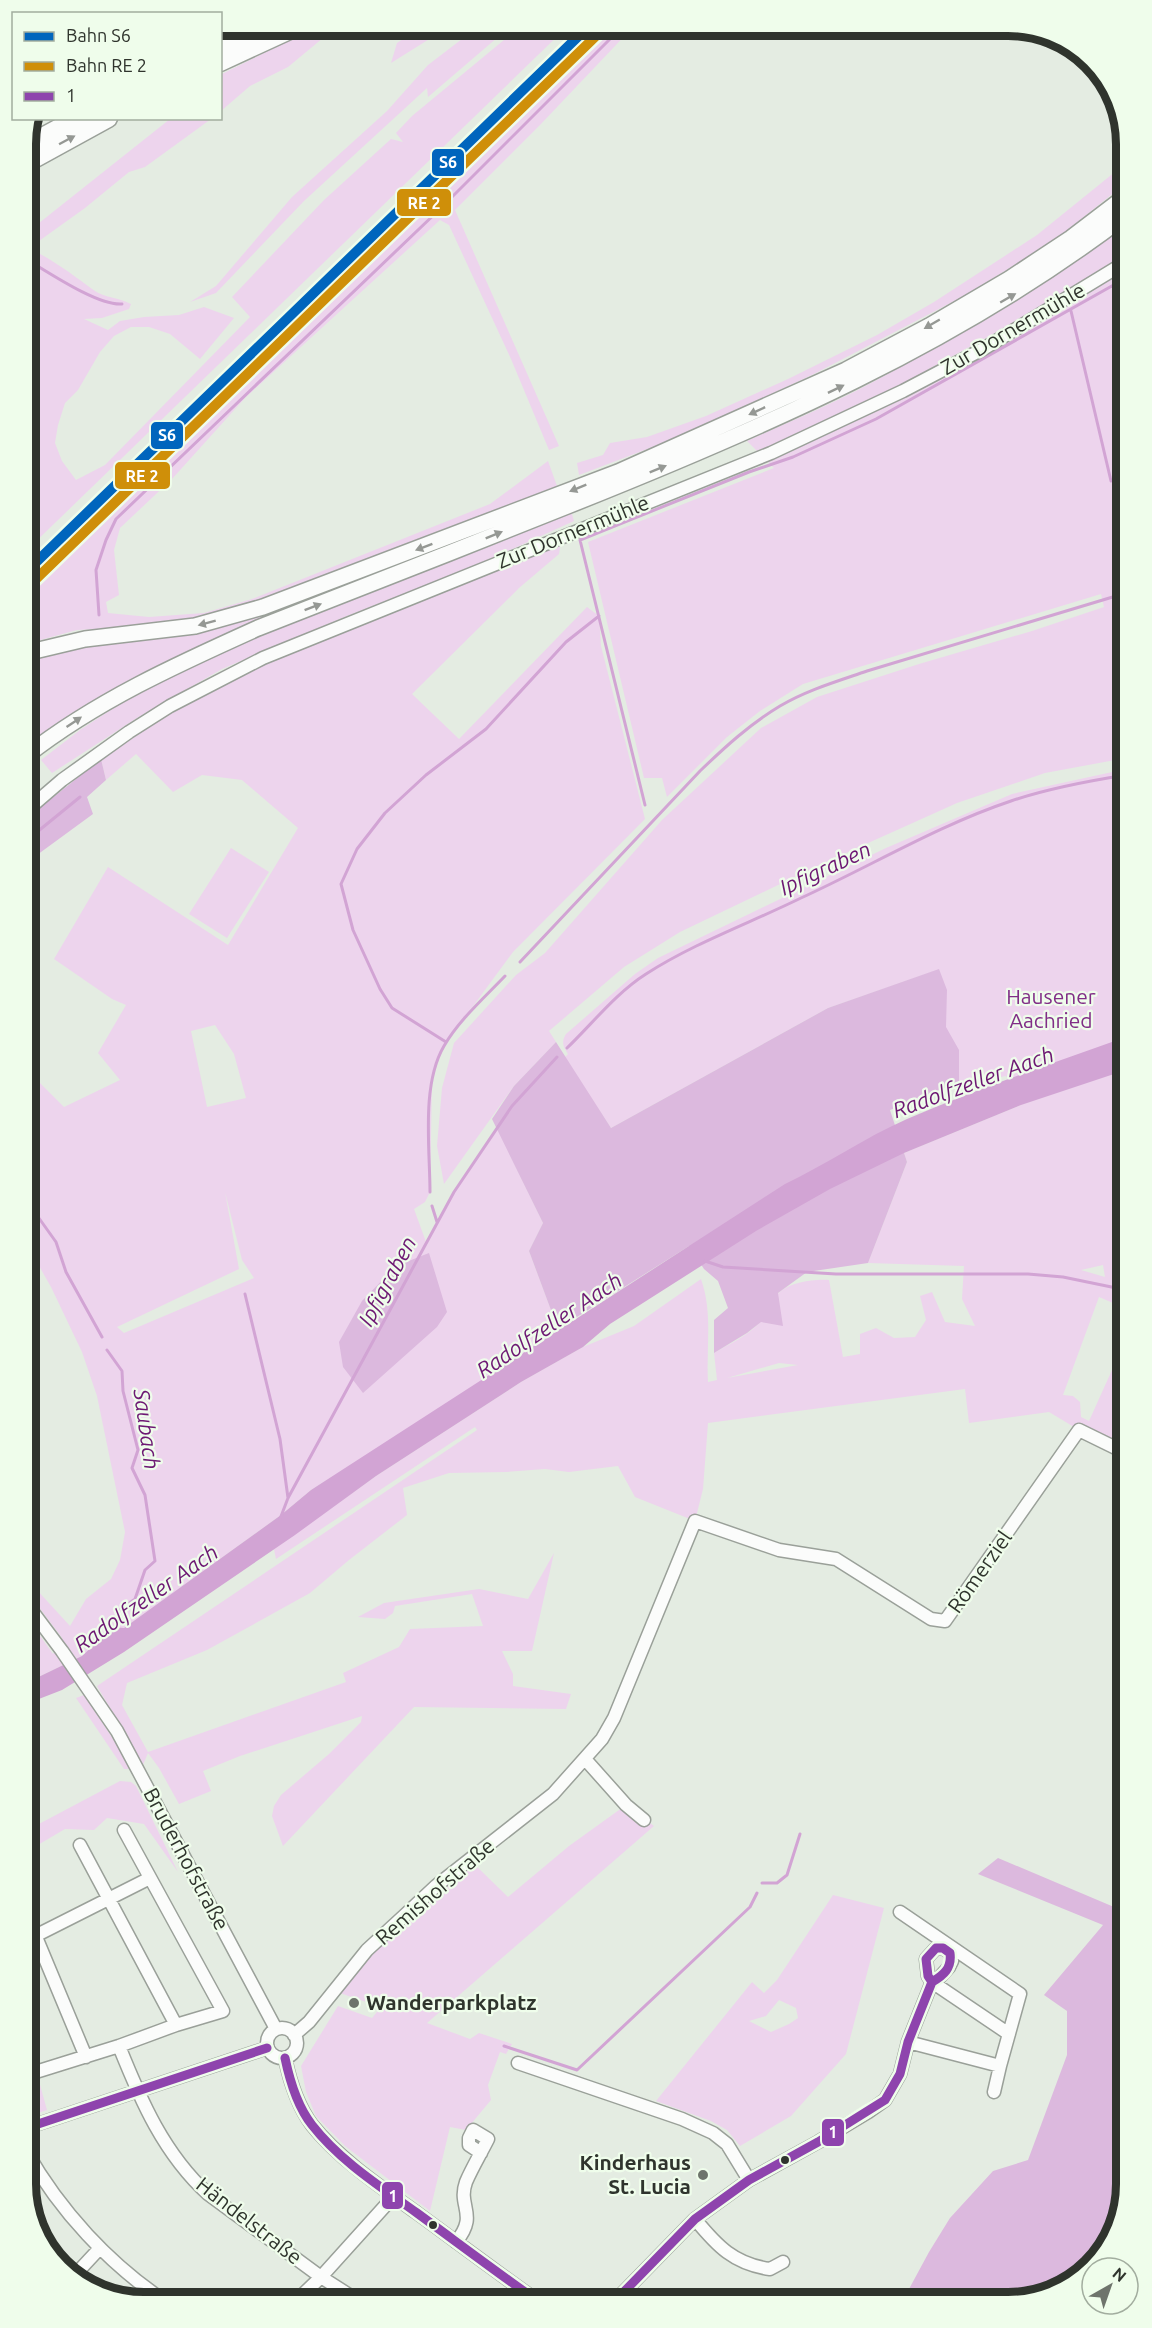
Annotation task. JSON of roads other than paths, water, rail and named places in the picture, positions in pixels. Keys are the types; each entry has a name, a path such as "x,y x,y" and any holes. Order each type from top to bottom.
{"highway":[{"path":"222,45 242,36"},
{"path":"222,61 276,36"},
{"path":"36,141 74,120"},
{"path":"36,158 104,120"}],"main road":[{"path":"602,486 846,370 929,326 1027,268 1116,204"},
{"path":"36,749 84,716 146,680 258,628 559,503 739,436 935,340 1015,294 1079,252 1116,223"},
{"path":"36,651 85,639 195,626 263,607 559,503"}],"street":[{"name":"Zur Dornermühle","path":"36,802 62,780 129,732 170,706 263,658 771,453 903,391 982,349 1116,268"},
{"name":"Römerziel","path":"695,1521 779,1550 836,1559 931,1619 945,1622 1079,1430 1116,1449"},
{"name":"Remishofstraße","path":"294,2035 309,2022 368,1950 436,1887 553,1794 602,1739 614,1718 695,1521"},
{"name":"Bruderhofstraße","path":"36,1616 117,1731 276,2029"},
{"path":"585,1759 626,1805 644,1820"},
{"path":"36,2072 223,2011 124,1830"},
{"path":"80,1845 176,2025"},
{"path":"36,1935 150,1878"},
{"path":"900,1912 952,1952 1020,1994 994,2092"},
{"path":"36,1938 86,2057"},
{"path":"952,1952 936,1948 929,1954 925,1968 932,1982 1009,2034"},
{"path":"624,2292 695,2219 749,2180 818,2142 885,2100 900,2074 908,2042 932,1982 949,1967 952,1952"},
{"path":"276,2029 290,2030 294,2035 297,2042 296,2049 285,2058 278,2058 267,2048 267,2040 276,2029"},
{"path":"908,2042 1000,2066"},
{"name":"Händelstraße","path":"119,2046 137,2092 160,2135 193,2180 208,2194 344,2292"},
{"path":"36,2125 267,2048"},
{"path":"285,2058 294,2093 311,2123 336,2150 394,2196 525,2292"},
{"path":"518,2063 682,2119 713,2133 727,2144 749,2180"},
{"path":"456,2242 468,2224 466,2184 481,2153"},
{"path":"36,2166 64,2208 100,2248 154,2292"},
{"path":"305,2292 394,2196"},
{"path":"695,2219 725,2252 747,2265 770,2269 783,2262"},
{"path":"79,2271 100,2248"}],"waterway":[{"name":"Saubach","path":"99,615 96,570 116,519 441,208 613,36"},
{"path":"36,265 100,300 122,304"},
{"path":"645,805 580,540 749,472 793,457 876,419 1116,284"},
{"path":"1113,286 1116,299"},
{"path":"1071,311 1111,481"},
{"path":"520,962 700,771 748,728 780,706 812,691 867,671 1116,596"},
{"path":"446,1042 392,1008 380,989 353,930 341,884 357,849 385,813 426,775 486,729 566,642 599,616"},
{"name":"Ipfigraben","path":"567,1048 614,999 635,982 664,963 703,943 984,811 1025,796 1116,777"},
{"name":"Saubach","path":"36,833 80,797"},
{"path":"430,1192 429,1098 437,1062 444,1046 457,1027 505,976"},
{"name":"Ipfigraben","path":"280,1519 288,1498 454,1192 512,1106 557,1057"},
{"path":"432,1206 437,1222"},
{"name":"Saubach","path":"36,1214 56,1242 66,1272 102,1337"},
{"path":"705,1261 723,1267 836,1274 1028,1274 1063,1277 1116,1288"},
{"path":"245,1294 280,1439 288,1498"},
{"name":"Saubach","path":"107,1350 122,1371 123,1391 138,1450 132,1468 145,1495 155,1561 145,1570 135,1599 117,1612 118,1630"},
{"path":"762,1883 777,1883 787,1875 800,1834"},
{"path":"504,2046 577,2070 750,1907 757,1893"}],"rail line":[{"name":"S6","path":"36,562 579,36"}],"place":[{"name":"Wanderparkplatz","path":"354,2003"},
{"name":"Kinderhaus St. Lucia","path":"703,2175"}],"park label":[{"name":"Hausener Aachried","path":"1051,1009"}],"water label":[{"name":"Radolfzeller Aach","path":"973,1082"},
{"name":"Radolfzeller Aach","path":"549,1325"},
{"name":"Radolfzeller Aach","path":"146,1598"}]}
